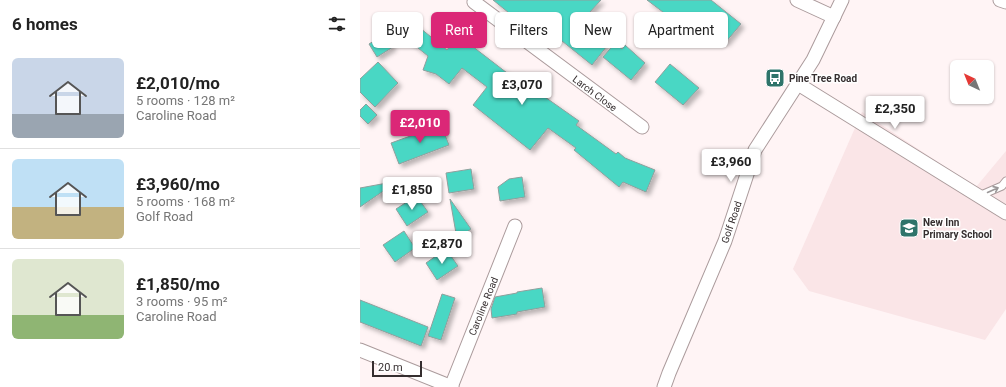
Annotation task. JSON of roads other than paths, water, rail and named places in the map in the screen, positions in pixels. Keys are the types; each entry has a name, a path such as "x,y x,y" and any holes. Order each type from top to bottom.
{"street":[{"name":"Larch Close","path":"476,0 474,2 642,127"},
{"path":"797,0 834,17"},
{"name":"Golf Road","path":"664,387 725,241 755,150 814,60 842,0"},
{"path":"1000,0 1006,2"},
{"path":"798,84 1006,213"},
{"name":"Caroline Road","path":"451,387 515,226"},
{"path":"360,350 451,387"}],"lane":[{"path":"979,196 1002,186 1006,181"}],"place":[{"name":"Pine Tree Road","path":"775,78"},
{"name":"New Inn Primary School","path":"909,228"}]}
